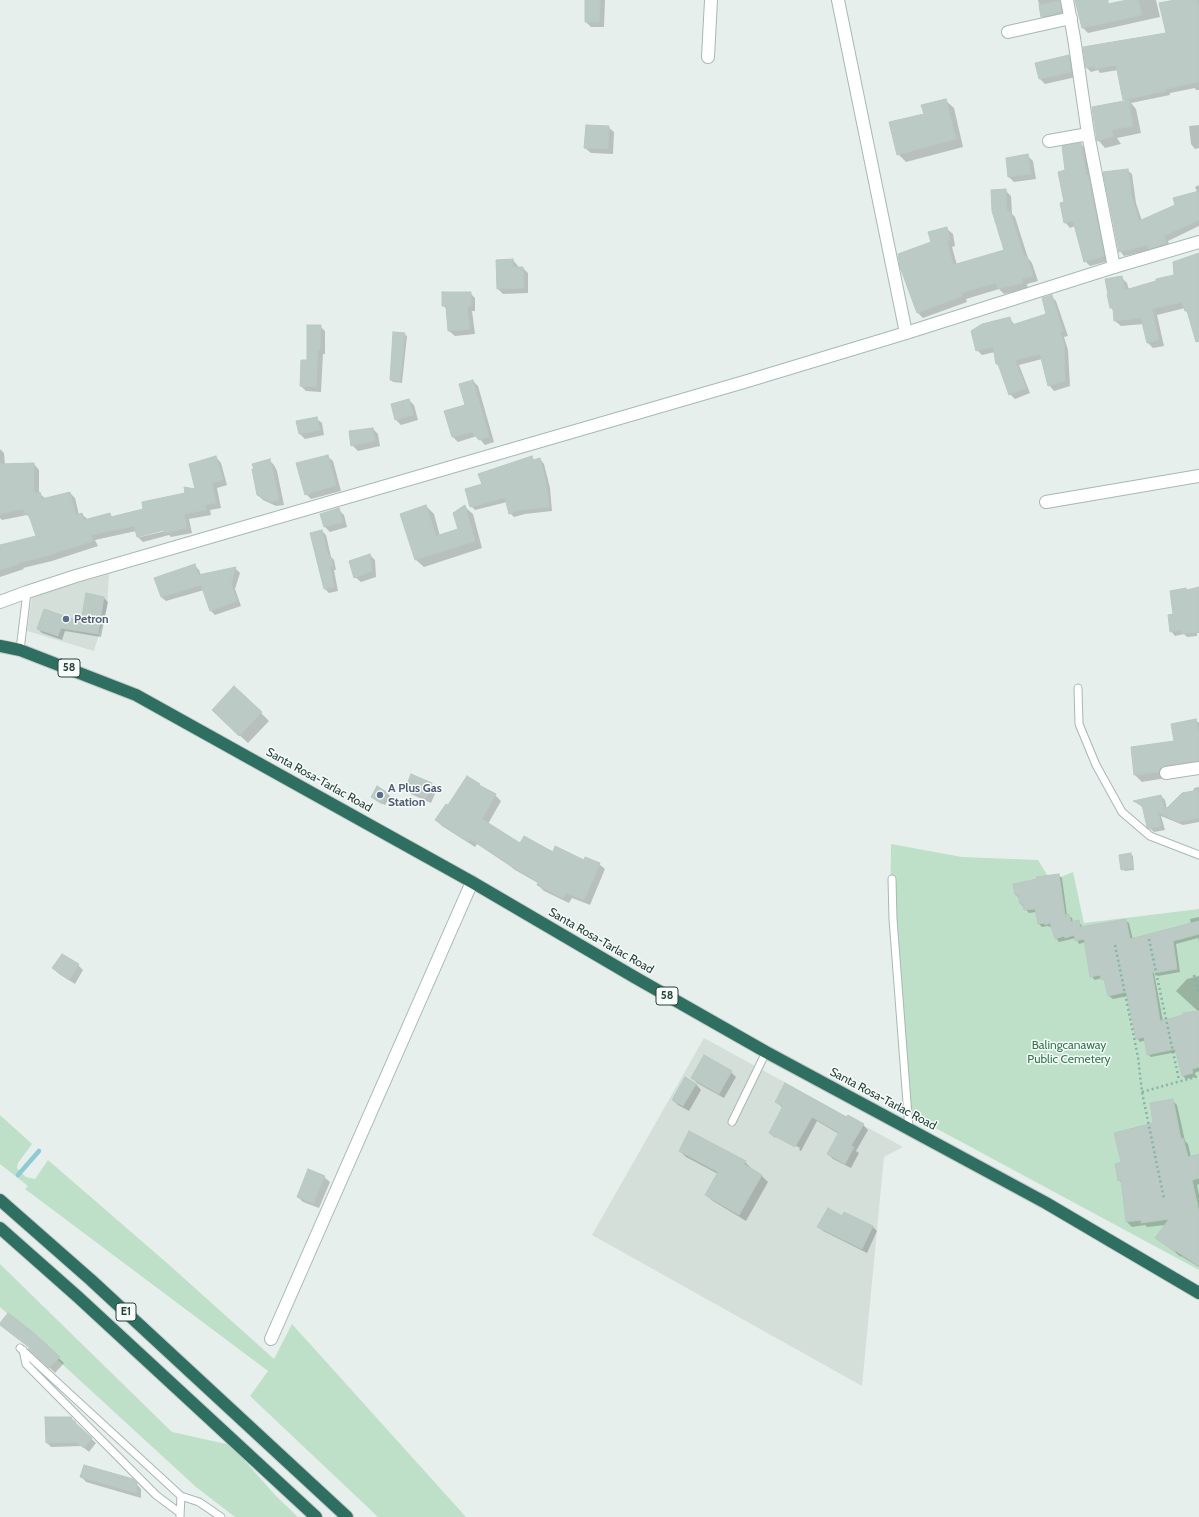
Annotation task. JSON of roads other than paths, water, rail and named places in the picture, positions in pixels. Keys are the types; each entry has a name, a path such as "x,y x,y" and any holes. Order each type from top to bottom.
{"highway":[{"name":"Santa Rosa-Tarlac Road","path":"0,646 20,650 136,695 472,882 766,1052 1046,1204 1199,1293"},
{"name":"E1","path":"0,1200 91,1280 347,1517"},
{"name":"E1","path":"0,1228 78,1297 316,1517"}],"street":[{"path":"708,57 711,0"},
{"path":"838,0 906,333"},
{"path":"1067,0 1088,134 1114,267"},
{"path":"1008,32 1071,18"},
{"path":"1049,141 1088,134"},
{"path":"0,602 27,592 218,534 744,382 1199,242"},
{"path":"1046,502 1199,476"},
{"path":"1166,774 1199,768"},
{"path":"270,1339 472,882"}],"lane":[{"path":"20,650 27,592"},
{"path":"1078,688 1079,724 1096,765 1122,812 1150,836 1199,855"},
{"path":"892,879 893,919 909,1129"},
{"path":"732,1122 766,1052"},
{"path":"180,1515 156,1495 26,1364 22,1349 181,1496 199,1502 221,1517"},
{"path":"95,1435 103,1425"},
{"path":"180,1515 181,1496"}],"waterway":[{"path":"18,1175 39,1151"}],"place":[{"name":"Petron","path":"66,619"},
{"name":"A Plus Gas Station","path":"380,795"}],"park label":[{"name":"Balingcanaway Public Cemetery","path":"1069,1052"}]}
